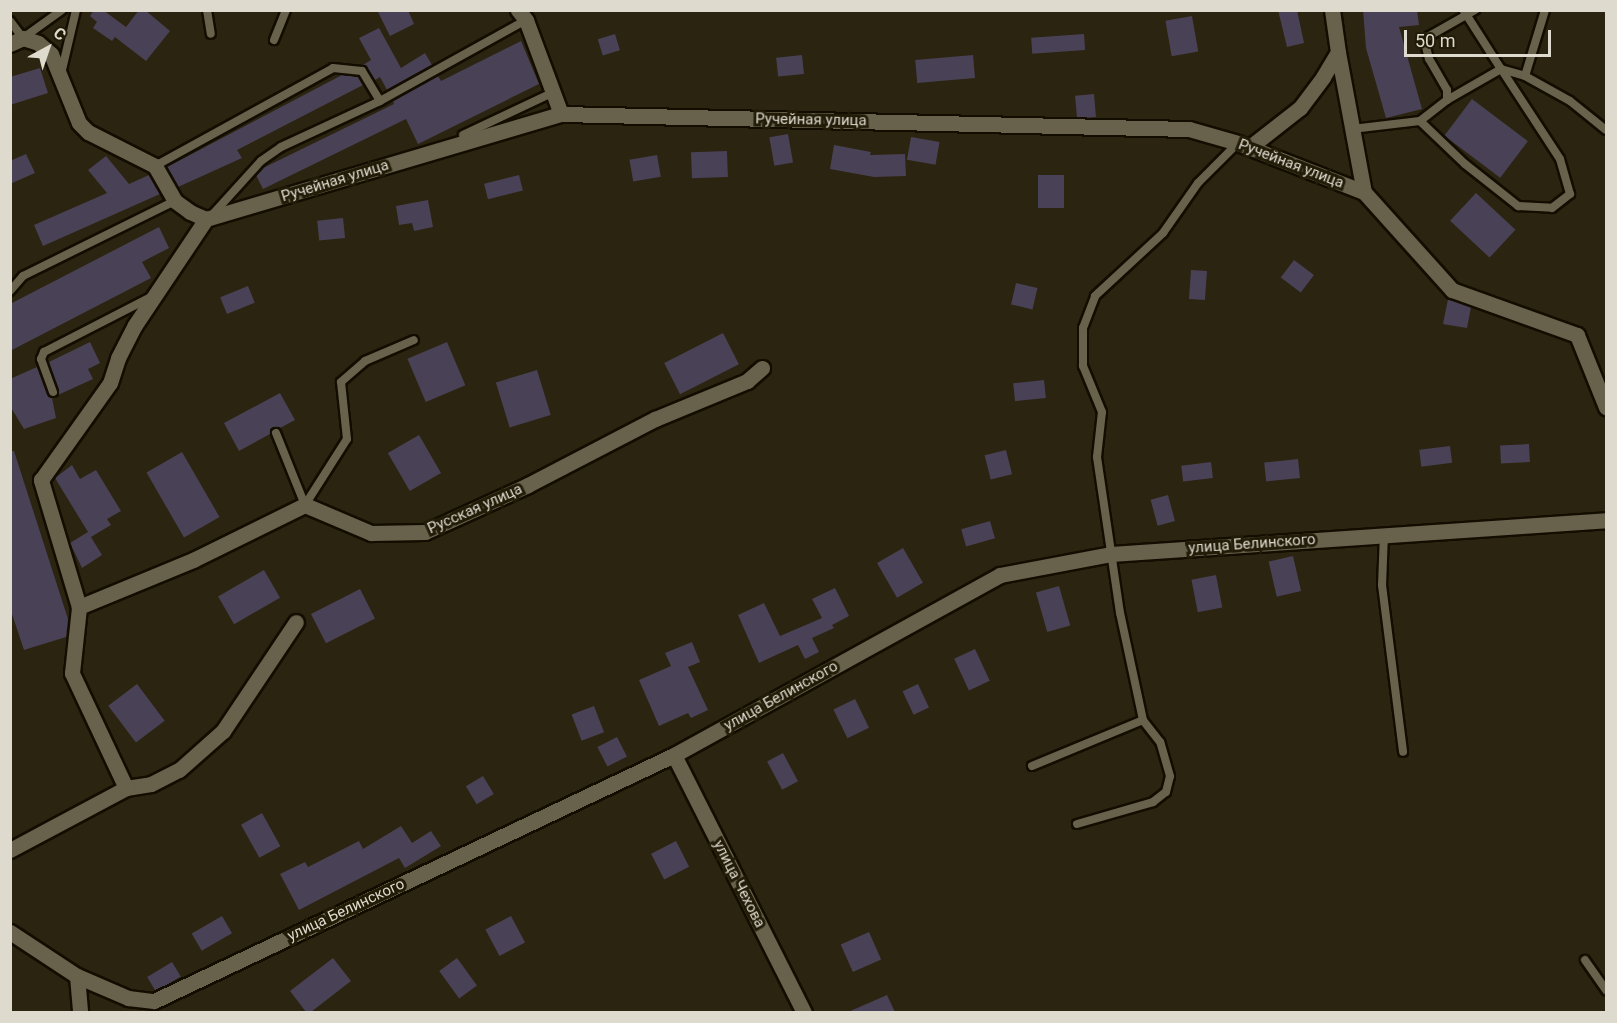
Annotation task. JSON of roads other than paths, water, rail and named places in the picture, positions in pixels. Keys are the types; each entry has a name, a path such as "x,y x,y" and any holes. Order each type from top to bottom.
{"street":[{"path":"1332,10 1364,192"},
{"path":"522,15 561,114"},
{"path":"17,41 38,43 51,54 72,112 88,132 155,166 176,201 190,212 206,219 152,297 117,358 110,383 41,480 80,607 72,673 126,788"},
{"path":"1244,145 1300,108 1338,52"},
{"name":"Ручейная улица","path":"206,219 561,114 1189,129 1244,145 1364,192 1452,290 1577,334 1606,407"},
{"name":"Русская улица","path":"305,505 371,533 425,532 528,485 655,419 747,381 762,368"},
{"path":"80,607 193,560 305,505"},
{"name":"улица Белинского","path":"10,932 77,976 128,998 154,1001 674,755 1000,575 1111,554 1606,520"},
{"path":"10,849 126,788 151,784 179,770 223,731 296,622"},
{"name":"улица Чехова","path":"674,755 804,1012"},
{"path":"77,976 81,1012"}],"lane":[{"path":"10,21 17,41 62,10"},
{"path":"61,78 76,10"},
{"path":"207,10 211,34"},
{"path":"274,39 286,10"},
{"path":"1525,76 1545,10"},
{"path":"1420,122 1465,164 1518,206 1552,208 1569,194 1560,159 1500,69 1468,12 1424,39 1429,59 1447,90 1447,100"},
{"path":"206,219 226,202 261,161 280,147 380,101 522,15"},
{"path":"155,166 333,68 362,71 380,101"},
{"path":"1352,129 1420,122 1447,100 1500,69 1525,76 1570,101 1606,130"},
{"path":"463,135 554,92"},
{"path":"1077,824 1153,802 1166,792 1170,776 1160,742 1143,720 1120,613 1097,457 1102,412 1083,366 1083,328 1095,296 1163,233 1198,183 1244,145"},
{"path":"10,291 23,276 176,201"},
{"path":"53,392 41,359 44,352 152,297"},
{"path":"305,505 347,439 341,382 365,361 414,340"},
{"path":"276,434 305,505"},
{"path":"1384,534 1382,585 1403,752"},
{"path":"1032,766 1143,720"},
{"path":"1585,960 1606,990"}]}
